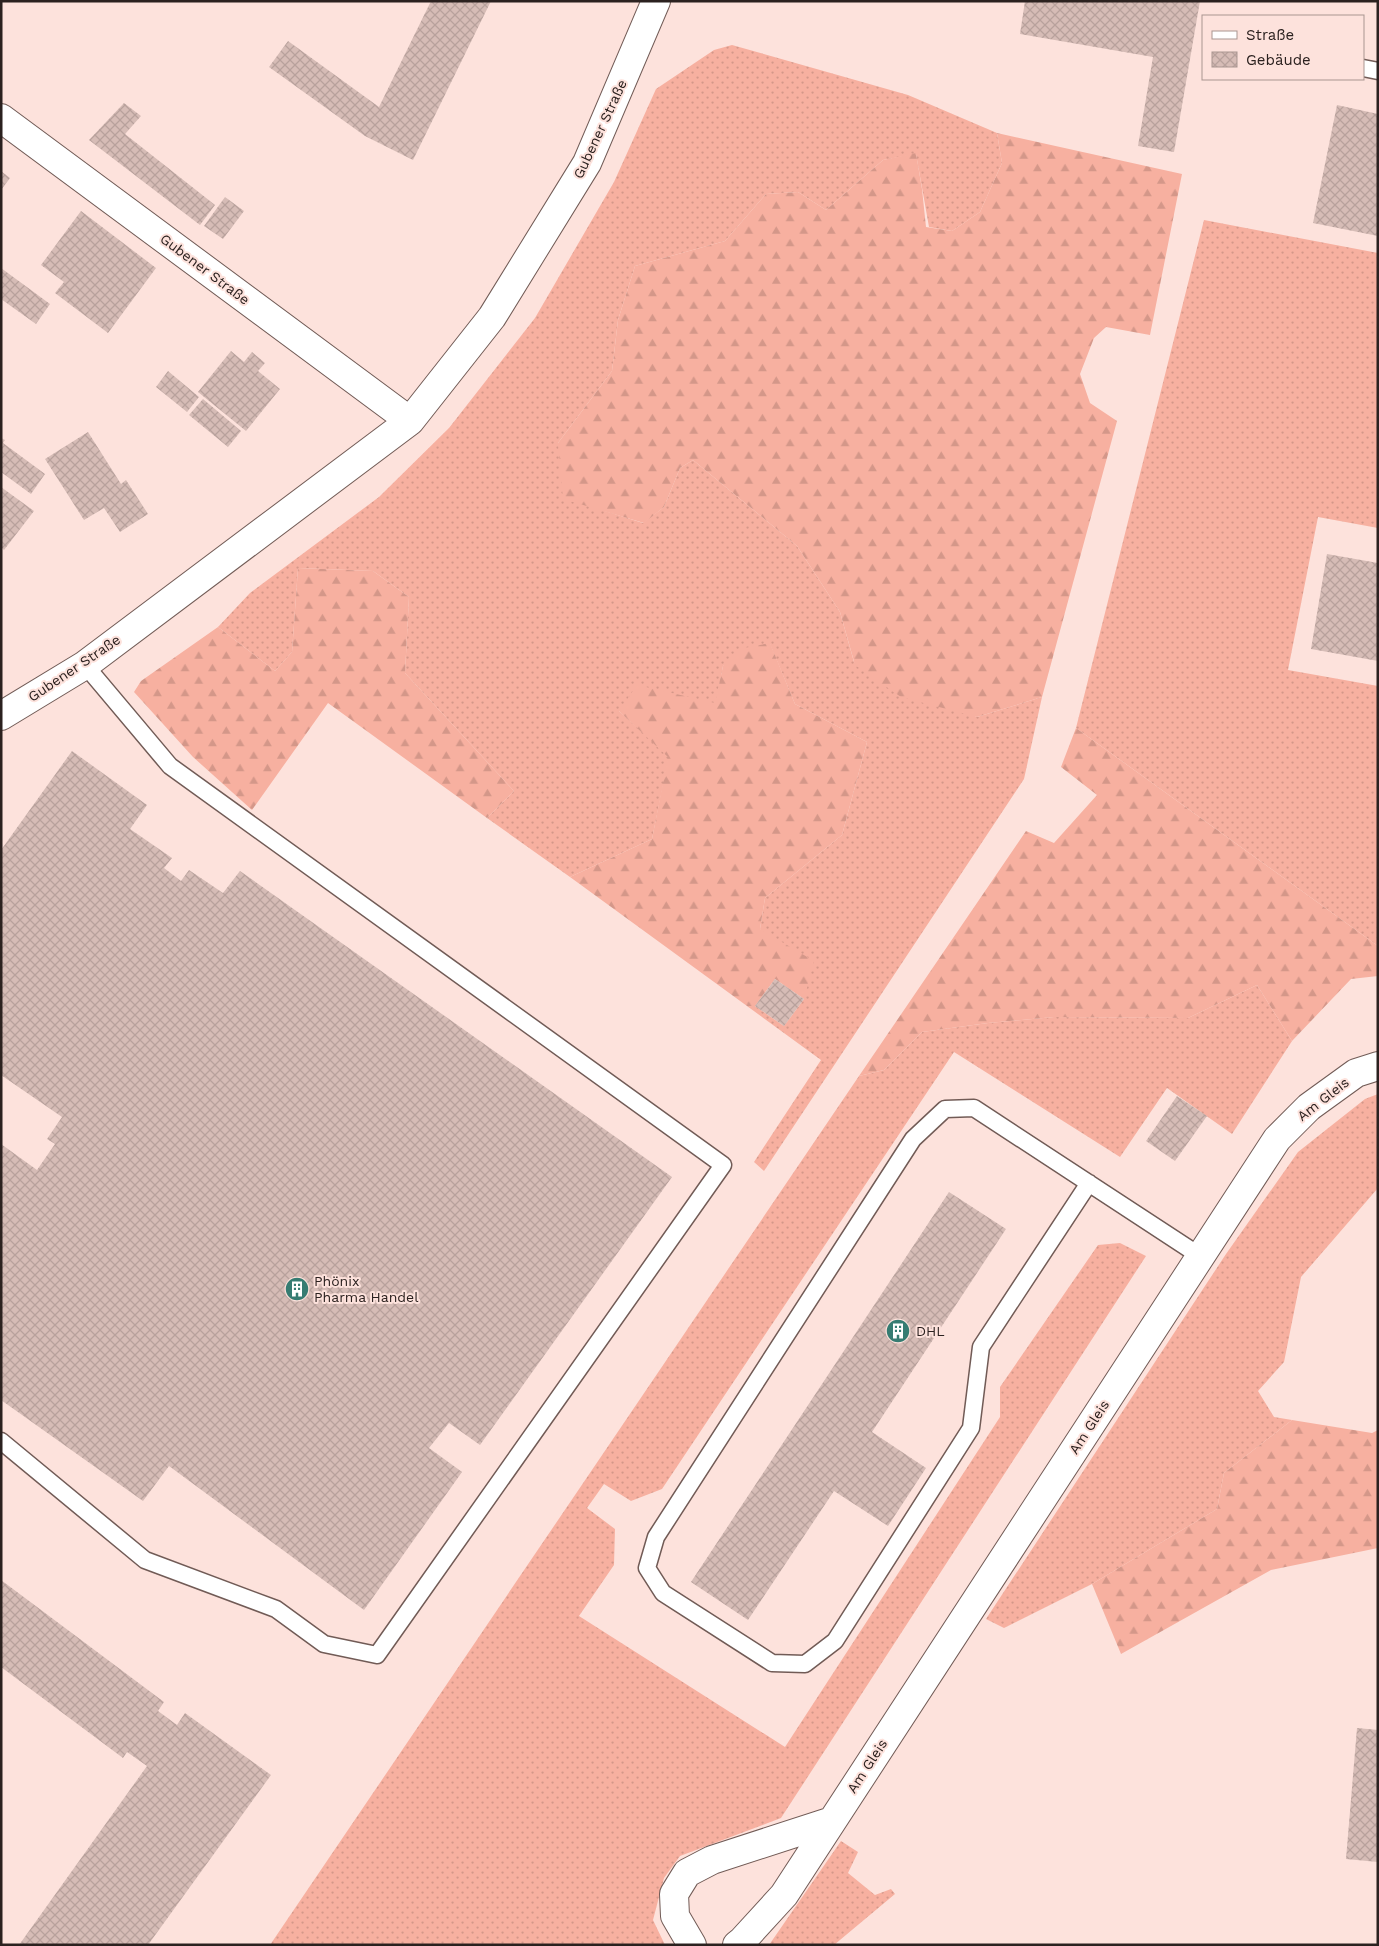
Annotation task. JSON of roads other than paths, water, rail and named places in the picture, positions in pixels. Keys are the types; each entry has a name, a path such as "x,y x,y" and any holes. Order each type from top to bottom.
{"street":[{"name":"Gubener Straße","path":"1,716 85,665 410,420 492,317 587,163 656,1"},
{"name":"Gubener Straße","path":"1,118 410,420"},
{"name":"Am Gleis","path":"737,1945 784,1895 1276,1139 1309,1107 1356,1074 1378,1066"},
{"path":"692,1945 674,1916 674,1894 687,1873 712,1860 832,1821"}],"lane":[{"path":"1364,68 1378,72"},
{"path":"1,1441 145,1560 276,1609 324,1644 377,1656 723,1165 170,766 85,665"},
{"path":"1089,1183 981,1347 972,1428 835,1641 805,1664 772,1663 663,1593 647,1568 656,1538 914,1139 945,1109 974,1108 1089,1183 1200,1256"}],"place":[{"name":"Phönix Pharma Handel","path":"297,1289"},
{"name":"DHL","path":"898,1331"}]}
